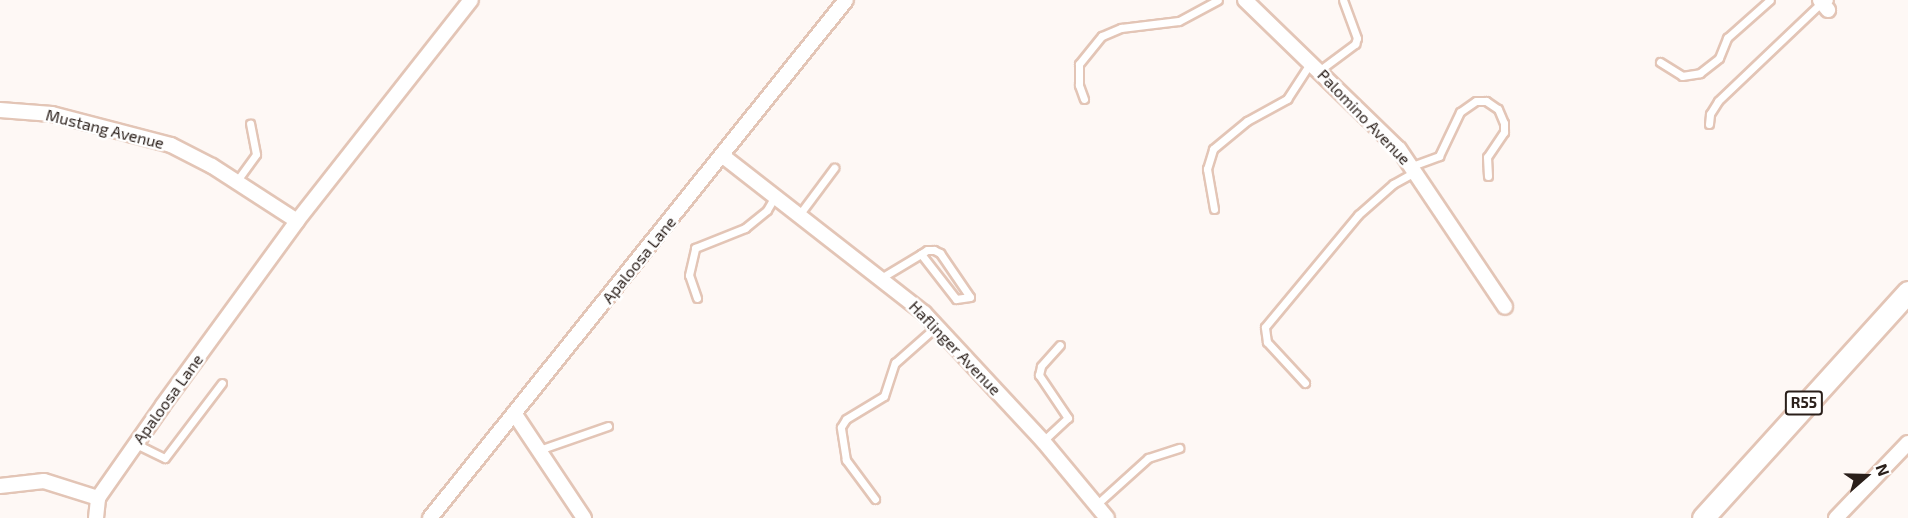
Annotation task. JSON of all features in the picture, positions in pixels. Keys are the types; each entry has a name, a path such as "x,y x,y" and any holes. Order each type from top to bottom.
{"main road":[{"name":"R55","path":"1703,518 1908,292"}],"street":[{"name":"Apaloosa Lane","path":"96,518 98,498 297,221 471,0"},
{"name":"Apaloosa Lane","path":"430,518 846,0"},
{"name":"Palomino Avenue","path":"1245,0 1316,66 1413,169 1505,307"},
{"name":"Mustang Avenue","path":"0,110 52,114 148,137 188,153 297,221"},
{"name":"Haflinger Avenue","path":"723,156 881,278 937,326 1043,441 1107,518"},
{"path":"514,413 584,518"},
{"path":"1836,518 1908,443"},
{"path":"1,484 44,481 98,498"}],"lane":[{"path":"1084,99 1079,85 1079,64 1102,36 1121,28 1179,21 1218,0"},
{"path":"1214,209 1207,169 1214,149 1247,121 1287,99 1316,66 1355,44 1357,38 1342,0"},
{"path":"1660,62 1682,76 1700,73 1719,58 1727,38 1770,0"},
{"path":"1709,124 1710,114 1718,101 1825,3"},
{"path":"1305,383 1267,342 1265,327 1269,320 1358,215 1413,169 1438,156 1460,112 1476,101 1486,101 1498,109 1504,123 1504,132 1487,157 1488,176"},
{"path":"236,182 256,154 250,124"},
{"path":"799,214 834,168"},
{"path":"697,298 689,275 695,248 745,228 766,210 775,196"},
{"path":"881,278 927,250 940,253 970,297 956,299 921,254"},
{"path":"875,499 846,460 841,427 846,419 884,396 895,363 937,326"},
{"path":"1043,441 1068,418 1039,375 1041,366 1060,345"},
{"path":"136,444 165,458 222,383"},
{"path":"539,450 608,426"},
{"path":"1096,505 1148,458 1179,448"}]}
